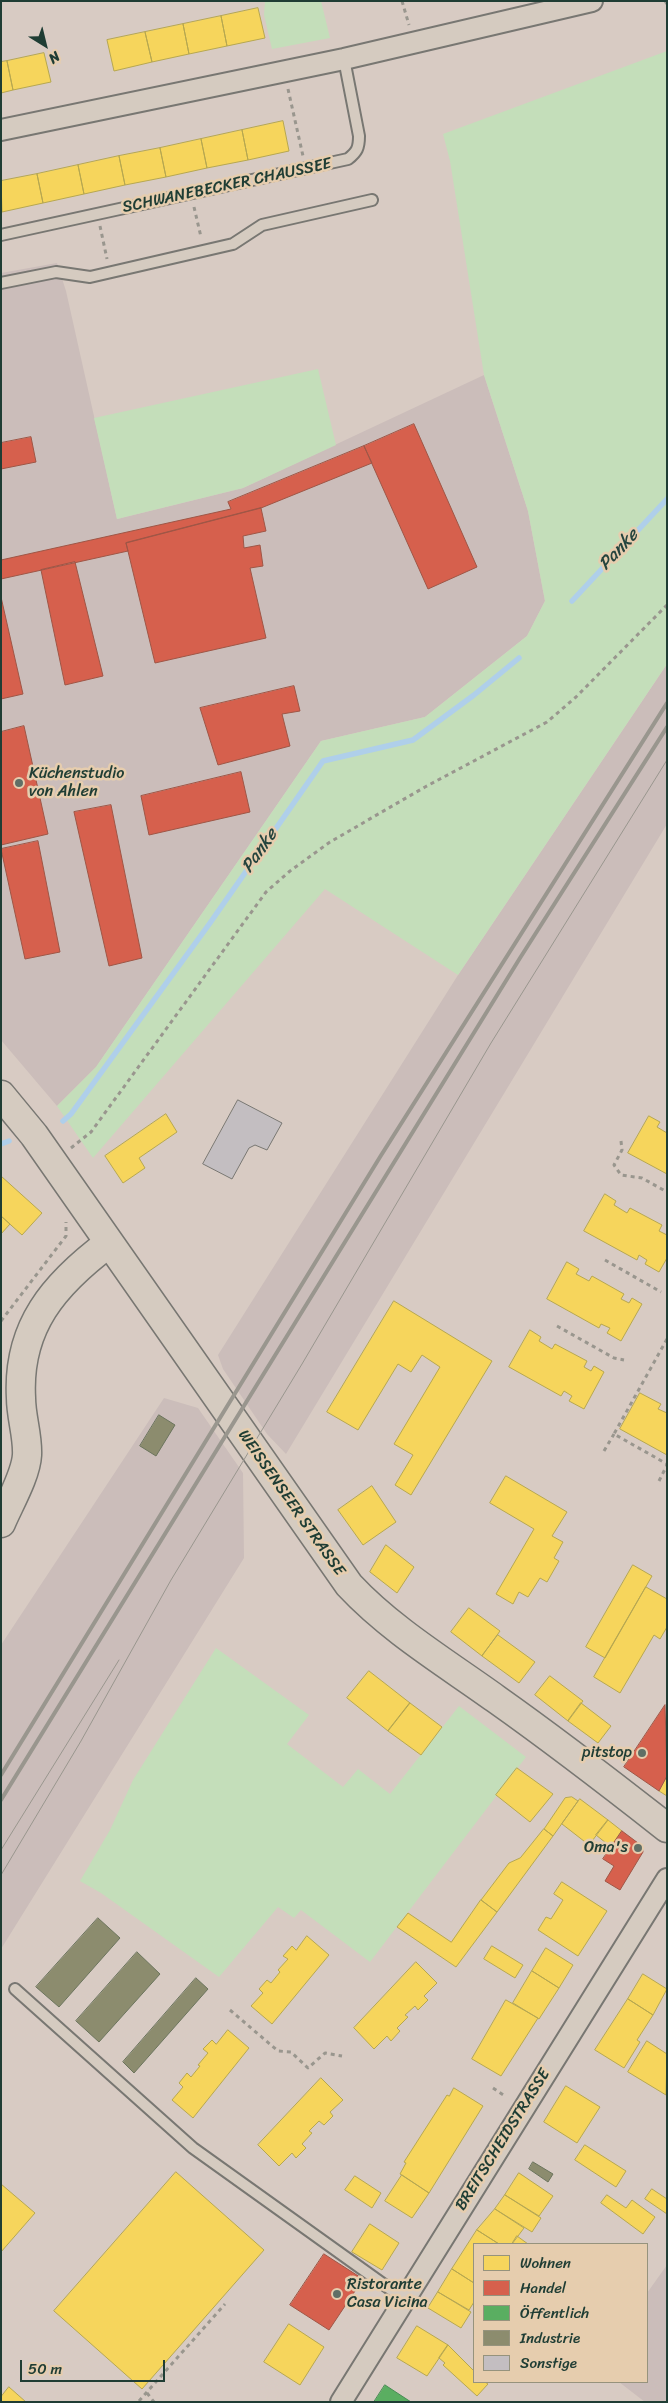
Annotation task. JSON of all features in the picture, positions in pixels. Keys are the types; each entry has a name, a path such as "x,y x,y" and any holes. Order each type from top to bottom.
{"main road":[{"name":"WEISSENSEER STRASSE","path":"1,1094 58,1157 109,1243 349,1585 416,1642 509,1708 667,1828"},
{"path":"1,1523 12,1486 27,1457 21,1400 20,1367 30,1334 45,1306 65,1280 109,1243"}],"street":[{"path":"1,130 344,59 592,1"},
{"name":"BREITSCHEIDSTRASSE","path":"341,2402 667,1879"}],"lane":[{"name":"SCHWANEBECKER CHAUSSEE","path":"1,235 348,159 359,147 359,136 344,59"},
{"path":"1,283 56,272 90,277 233,244 262,225 372,200"},
{"path":"16,1989 194,2148 404,2300"}],"path":[{"path":"284,70 305,169"},
{"path":"192,194 204,250"},
{"path":"98,214 110,272"},
{"path":"58,1157 91,1132 266,892 290,871 330,842 425,787 547,722 576,697 667,605"},
{"path":"621,1141 622,1150 614,1164 621,1175 642,1178 667,1192"},
{"path":"1,1321 66,1236 66,1220"},
{"path":"605,1260 661,1292"},
{"path":"557,1326 614,1358 624,1360"},
{"path":"604,1451 667,1339"},
{"path":"614,1434 667,1464 658,1481"},
{"path":"230,2010 278,2051 291,2052 308,2068 325,2053 342,2056"},
{"path":"492,2088 505,2096"},
{"path":"139,2401 225,2304"},
{"path":"147,2393 154,2402"}],"shaded area":[{"path":"57,263 66,291 117,519 243,488 484,375 528,511 545,601 527,636 425,717 321,741 96,1067 57,1106 1,1040 1,273"},
{"path":"667,664 667,824 286,1454 267,1434 223,1369 218,1355 458,975"},
{"path":"164,1398 198,1408 243,1473 244,1558 1,1949 1,1645"},
{"path":"667,2265 667,2402 645,2402 620,2383 648,2383 648,2292"}],"green space":[{"path":"265,1 321,1 330,38 272,49 264,15"},
{"path":"667,51 667,664 458,975 325,889 93,1158 57,1106 96,1067 321,741 425,717 527,636 545,601 528,511 484,375 450,161 443,134"},
{"path":"318,369 336,445 243,488 117,519 94,418"},
{"path":"216,1648 309,1715 287,1744 343,1787 358,1769 390,1794 459,1706 526,1757 370,1962 301,1910 294,1918 278,1907 219,1977 101,1893 80,1881 110,1830 133,1780"}],"building: Wohnen":[{"path":"258,8 265,38 227,46 221,16"},
{"path":"221,16 227,46 189,54 183,24"},
{"path":"183,24 189,54 152,62 145,32"},
{"path":"145,32 152,62 114,71 107,40"},
{"path":"44,53 51,82 13,90 7,61"},
{"path":"7,61 13,90 1,93 1,62"},
{"path":"283,121 289,151 248,160 242,130"},
{"path":"242,130 248,160 207,168 201,139"},
{"path":"201,139 207,168 166,177 160,148"},
{"path":"160,148 166,177 125,185 119,156"},
{"path":"119,156 125,185 84,194 78,165"},
{"path":"78,165 84,194 43,203 37,174"},
{"path":"37,174 43,203 2,212 1,181"},
{"path":"166,1114 177,1132 139,1158 145,1168 123,1183 105,1156"},
{"path":"649,1116 660,1122 657,1127 667,1133 667,1174 628,1153"},
{"path":"1,1176 42,1213 22,1235 1,1216"},
{"path":"605,1194 616,1201 614,1205 627,1213 630,1208 662,1225 659,1231 667,1235 667,1258 659,1272 645,1264 647,1260 639,1255 637,1260 584,1231"},
{"path":"1,1216 10,1224 1,1234"},
{"path":"567,1262 579,1269 576,1274 589,1281 592,1276 624,1294 621,1299 629,1303 632,1298 642,1304 621,1341 607,1333 610,1328 601,1324 599,1328 547,1299"},
{"path":"394,1301 492,1361 411,1495 395,1485 413,1455 394,1444 440,1367 422,1355 411,1372 398,1364 358,1430 327,1412"},
{"path":"530,1330 541,1337 539,1341 552,1349 555,1344 587,1361 584,1367 591,1371 594,1366 604,1372 584,1409 569,1401 572,1396 564,1391 561,1396 509,1367"},
{"path":"640,1393 661,1404 658,1409 667,1413 667,1455 620,1429"},
{"path":"506,1476 567,1512 552,1536 563,1542 554,1558 559,1561 547,1582 540,1578 528,1597 519,1592 513,1604 496,1594 534,1529 490,1503"},
{"path":"372,1486 396,1522 363,1545 338,1510"},
{"path":"386,1545 414,1567 397,1593 370,1572"},
{"path":"633,1565 652,1576 605,1658 586,1647"},
{"path":"646,1587 667,1599 667,1627 660,1639 654,1635 620,1693 594,1677"},
{"path":"469,1608 500,1631 482,1656 451,1632"},
{"path":"498,1635 535,1662 519,1683 482,1656"},
{"path":"369,1671 410,1703 388,1731 347,1698"},
{"path":"550,1676 583,1701 568,1721 535,1695"},
{"path":"410,1703 442,1727 421,1755 388,1731"},
{"path":"581,1703 611,1726 598,1743 568,1721"},
{"path":"517,1768 553,1794 530,1822 496,1795"},
{"path":"667,1776 667,1796 659,1791"},
{"path":"572,1797 578,1801 553,1836 544,1829 565,1798"},
{"path":"580,1799 608,1820 589,1845 562,1824"},
{"path":"608,1820 622,1831 611,1847 596,1835"},
{"path":"544,1829 553,1836 497,1912 481,1900 509,1863 520,1858"},
{"path":"562,1882 607,1911 578,1956 538,1930 546,1917 551,1919 563,1900 554,1894"},
{"path":"481,1900 497,1912 456,1967 397,1927 408,1913 451,1942"},
{"path":"307,1936 329,1955 272,2024 251,2006 263,1993 259,1989 267,1980 271,1983 280,1972 278,1970 288,1959 283,1956 292,1946 296,1950"},
{"path":"492,1946 523,1965 515,1978 484,1959"},
{"path":"546,1948 573,1965 559,1988 532,1971"},
{"path":"416,1962 437,1983 424,1996 428,2000 418,2010 415,2006 405,2015 408,2017 397,2028 400,2031 391,2041 387,2036 374,2049 354,2028"},
{"path":"532,1971 559,1988 539,2019 513,2003"},
{"path":"643,1974 667,1989 653,2015 628,1999"},
{"path":"628,1999 653,2015 637,2040 640,2042 624,2068 595,2050"},
{"path":"506,2000 538,2018 501,2076 472,2059"},
{"path":"228,2030 249,2048 193,2118 172,2100 183,2087 179,2083 187,2073 191,2077 208,2053 203,2049 212,2040 216,2044"},
{"path":"647,2041 667,2054 666,2095 628,2072"},
{"path":"321,2078 343,2100 330,2112 333,2116 324,2125 319,2121 309,2131 312,2133 302,2144 306,2148 296,2158 292,2153 279,2166 258,2145"},
{"path":"566,2086 600,2107 577,2143 544,2122"},
{"path":"454,2088 483,2106 429,2193 400,2174 406,2163 404,2162 447,2095 449,2096"},
{"path":"585,2145 626,2171 616,2187 575,2160"},
{"path":"176,2172 264,2250 142,2389 54,2311"},
{"path":"519,2173 553,2196 539,2216 505,2195"},
{"path":"402,2175 429,2193 412,2218 385,2201"},
{"path":"355,2176 381,2193 372,2208 345,2190"},
{"path":"1,2184 35,2213 1,2252"},
{"path":"652,2189 667,2199 667,2214 645,2199"},
{"path":"505,2195 541,2218 532,2232 495,2209"},
{"path":"607,2195 626,2208 632,2200 655,2217 643,2234 601,2203"},
{"path":"495,2209 524,2228 513,2243 497,2243 477,2230"},
{"path":"370,2224 399,2243 382,2270 352,2252"},
{"path":"477,2230 497,2243 473,2243 473,2282 452,2269"},
{"path":"517,2236 527,2243 513,2243"},
{"path":"452,2269 473,2282 473,2304 469,2310 438,2292"},
{"path":"438,2292 471,2312 461,2328 428,2308"},
{"path":"289,2324 324,2347 300,2385 264,2362"},
{"path":"417,2326 448,2345 427,2376 397,2358"},
{"path":"448,2345 473,2370 473,2383 488,2384 477,2396 443,2365 445,2363 439,2358"},
{"path":"9,2387 26,2402 1,2402 1,2397"}],"building: Handel":[{"path":"414,424 477,567 428,589 364,446"},
{"path":"31,437 36,462 1,469 1,443"},
{"path":"364,446 372,463 261,508 126,543 128,551 1,579 1,560 231,509 228,502"},
{"path":"261,508 266,531 243,536 244,548 260,545 263,566 250,568 266,638 155,663 126,543"},
{"path":"75,562 103,676 65,685 41,570"},
{"path":"1,597 23,694 1,699"},
{"path":"294,686 300,711 282,714 290,746 218,765 200,708"},
{"name":"Küchenstudio von Ahlen","path":"24,726 48,834 1,845 1,732"},
{"path":"241,772 250,812 149,835 141,796"},
{"path":"111,805 142,958 109,966 74,812"},
{"path":"38,841 60,952 25,959 1,849"},
{"path":"665,1705 667,1776 659,1791 624,1767"},
{"path":"622,1831 642,1846 643,1852 620,1890 605,1881 614,1866 603,1859"},
{"path":"324,2254 363,2279 329,2330 290,2305"}],"building: Öffentlich":[{"path":"385,2385 411,2402 374,2402"}],"building: Industrie":[{"path":"159,1415 175,1425 156,1456 140,1446"},
{"path":"98,1918 120,1938 59,2007 36,1987"},
{"path":"137,1952 160,1974 99,2042 76,2021"},
{"path":"196,1978 208,1989 134,2073 123,2062"},
{"path":"533,2162 553,2174 548,2182 529,2169"}],"building: Sonstige":[{"path":"238,1100 282,1123 267,1150 255,1145 249,1148 232,1179 203,1164"}],"waterway":[{"name":"Panke","path":"572,601 667,499"},
{"name":"Panke","path":"63,1121 71,1114 210,923 323,761 413,740 474,695 519,658"},
{"name":"Panke","path":"1,1144 9,1141"}],"tram line":[{"path":"1,1875 81,1741 171,1580 302,1364 491,1043 667,760"},
{"path":"1,1850 119,1660"}],"railway":[{"path":"1,1775 380,1157 667,703"},
{"path":"1,1800 520,958 667,727"}],"place":[{"name":"Küchenstudio von Ahlen","path":"19,783"},
{"name":"pitstop","path":"642,1753"},
{"name":"Oma's","path":"638,1848"},
{"name":"Ristorante Casa Vicina","path":"337,2294"}]}
